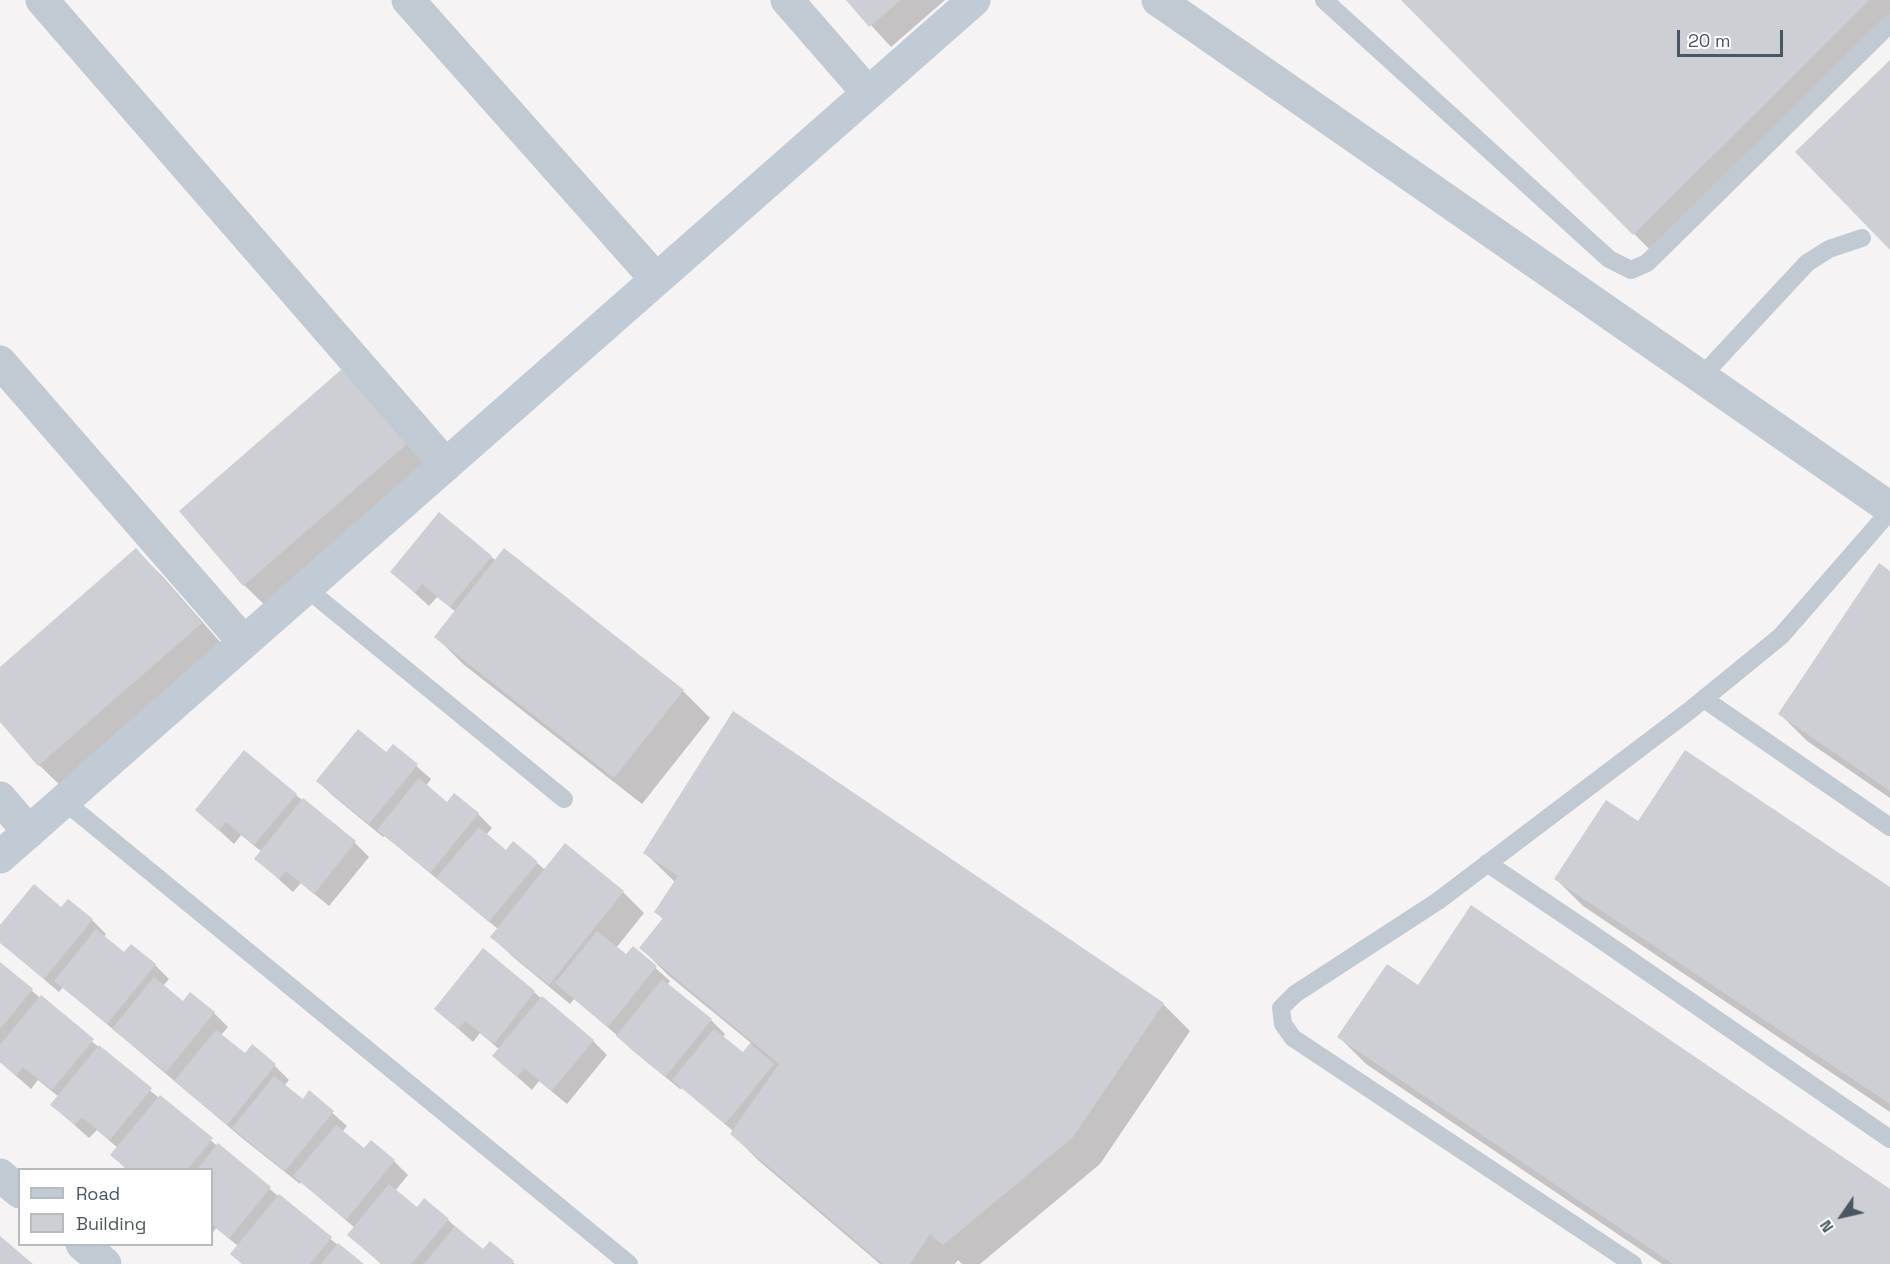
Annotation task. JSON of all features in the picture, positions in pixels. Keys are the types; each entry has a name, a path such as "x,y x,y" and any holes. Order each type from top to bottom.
{"street":[{"path":"42,0 446,465"},
{"path":"408,0 656,279"},
{"path":"787,0 868,93"},
{"path":"0,857 974,0"},
{"path":"1158,0 1890,510"},
{"path":"0,362 244,642"},
{"path":"0,798 29,832"},
{"path":"0,1175 18,1190"},
{"path":"83,1246 105,1264"}],"lane":[{"path":"1324,0 1609,259 1632,270 1647,263 1890,24"},
{"path":"1701,377 1807,263 1829,249 1862,238"},
{"path":"1633,1264 1293,1038 1283,1024 1281,1008 1294,994 1438,901 1704,699 1781,636 1890,510"},
{"path":"306,588 564,799"},
{"path":"1704,699 1890,827"},
{"path":"64,801 629,1264"},
{"path":"1487,863 1890,1139"}],"building":[{"path":"846,0 901,0 869,27"},
{"path":"1401,0 1870,0 1633,235"},
{"path":"1890,60 1890,250 1795,152"},
{"path":"342,369 407,444 243,586 179,511"},
{"path":"439,512 492,556 450,607 422,584 415,593 390,572"},
{"path":"136,548 202,623 38,766 0,722 0,667"},
{"path":"504,548 684,690 614,778 434,637"},
{"path":"1879,563 1890,571 1890,791 1778,714"},
{"path":"733,711 1164,1003 1073,1137 943,1245 930,1234 910,1264 883,1264 730,1134 779,1064 639,948 663,918 654,912 678,876 643,853"},
{"path":"358,729 386,752 393,744 418,764 369,824 316,781"},
{"path":"244,750 297,794 254,845 226,822 219,831 195,810"},
{"path":"1685,750 1890,887 1890,1104 1554,879 1606,800 1638,821"},
{"path":"419,778 447,802 454,793 479,813 430,873 377,830"},
{"path":"303,798 356,841 314,894 286,871 279,879 254,859"},
{"path":"479,827 506,850 513,841 538,862 489,922 436,878"},
{"path":"565,843 624,891 549,985 490,937"},
{"path":"34,884 61,907 68,899 93,919 44,979 0,943 0,925"},
{"path":"1471,905 1890,1189 1890,1264 1673,1264 1337,1037 1387,964 1418,985"},
{"path":"96,929 124,952 131,944 156,964 107,1024 54,981"},
{"path":"597,931 626,954 633,946 657,966 608,1027 555,983"},
{"path":"483,948 535,991 494,1044 465,1021 458,1029 434,1009"},
{"path":"0,962 33,989 0,1029"},
{"path":"154,977 183,1001 190,992 215,1012 166,1072 112,1029"},
{"path":"662,979 712,1019 665,1077 616,1036"},
{"path":"41,995 94,1039 52,1090 23,1067 16,1076 0,1062 0,1045"},
{"path":"542,996 594,1040 552,1091 524,1068 517,1077 492,1056"},
{"path":"714,1029 743,1052 750,1043 774,1064 725,1124 672,1080"},
{"path":"216,1030 245,1053 252,1044 276,1064 227,1125 174,1081"},
{"path":"99,1045 152,1088 110,1140 82,1117 75,1125 50,1105"},
{"path":"274,1076 303,1099 309,1090 334,1111 285,1171 232,1128"},
{"path":"160,1095 213,1138 189,1168 126,1168 110,1155"},
{"path":"336,1125 364,1148 371,1140 395,1160 346,1220 293,1176"},
{"path":"218,1143 271,1187 229,1239 213,1225 213,1168 199,1168"},
{"path":"389,1184 417,1207 424,1198 449,1219 411,1264 382,1264 347,1235"},
{"path":"279,1194 332,1237 310,1264 242,1264 230,1254"},
{"path":"455,1226 483,1249 490,1241 514,1261 512,1264 424,1264"},
{"path":"0,1236 33,1264 0,1264"},
{"path":"338,1243 364,1264 321,1264"}]}
